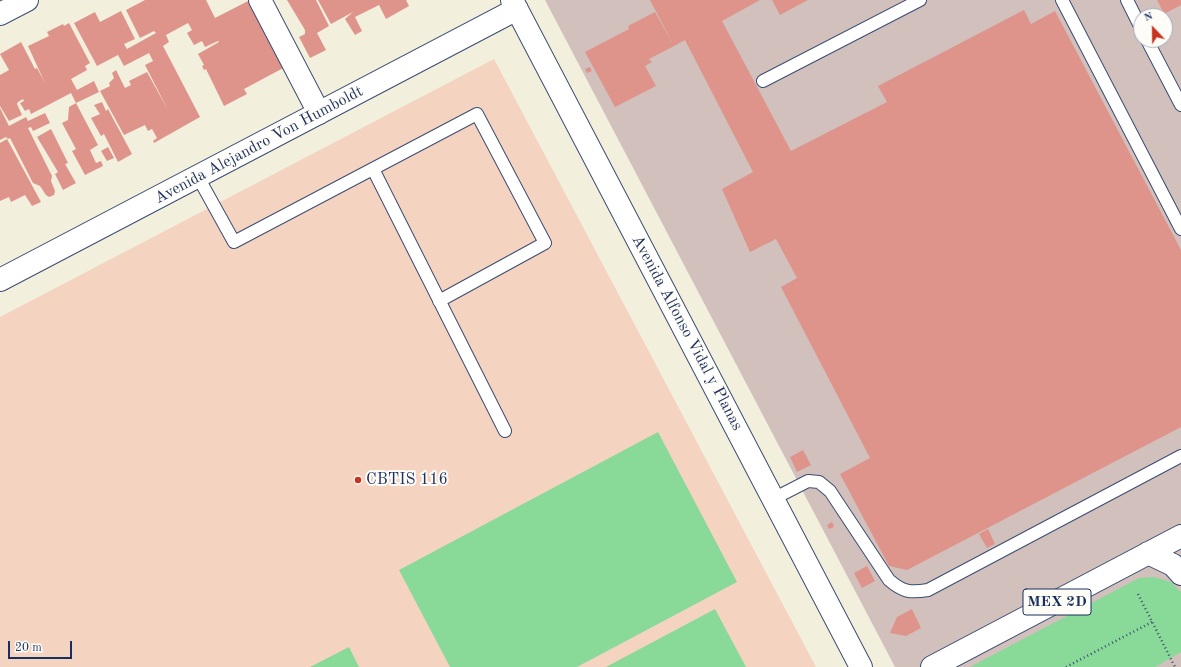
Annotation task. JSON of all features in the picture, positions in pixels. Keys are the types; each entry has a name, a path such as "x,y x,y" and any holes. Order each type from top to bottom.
{"main road":[{"path":"0,14 27,0"},
{"path":"260,0 319,113"},
{"name":"Avenida Alejandro Von Humboldt","path":"0,280 319,113 515,5"},
{"name":"Avenida Alfonso Vidal y Planas","path":"515,5 861,667"},
{"name":"MEX 2D","path":"932,667 1181,536"},
{"path":"1148,553 1172,565 1181,574"}],"lane":[{"path":"763,81 920,0"},
{"path":"1062,0 1181,229"},
{"path":"1127,0 1133,12"},
{"path":"1151,48 1181,105"},
{"path":"198,177 234,242 477,114 545,243 439,301"},
{"path":"373,169 505,431"},
{"path":"773,499 808,481 819,482 830,491 889,580 900,589 914,592 928,590 1181,456"}],"path":[{"path":"1138,594 1175,667"},
{"path":"1066,667 1152,622"}],"shaded area":[{"path":"545,0 1181,0 1181,667 895,667"},
{"name":"CBTIS 116","path":"494,59 816,667 0,667 0,317"}],"green space":[{"path":"658,432 737,582 577,667 450,667 399,570"},
{"path":"1154,577 1171,582 1181,592 1181,652 1155,667 970,667 1139,578"},
{"path":"715,609 746,667 606,667"},
{"path":"349,647 359,667 310,667"}],"building":[{"path":"145,0 206,0 215,18 250,0 287,66 244,89 247,94 224,106 206,69 204,70 202,66 204,65 198,54 219,42 218,41 205,47 202,41 194,45 187,33 192,30 188,23 166,35 169,42 163,46 200,117 154,143 153,141 157,138 152,129 148,131 145,125 124,135 100,91 110,86 109,83 114,78 112,73 116,70 125,88 131,85 129,81 147,72 168,110 145,65 153,61 149,53 124,66 118,55 97,66 74,23 95,12 100,22 121,11 135,39 124,44 127,49 156,33 154,31 140,38 126,10"},
{"path":"287,0 316,0 329,26 317,33 326,50 310,58 299,37 305,34 305,30"},
{"path":"318,0 406,0 409,6 386,19 379,5 355,17 362,31 355,35 345,19 353,12 331,24"},
{"path":"650,0 760,0 722,21 791,151 887,102 878,86 1024,10 1031,24 1055,11 1181,250 1181,427 907,570 889,566 840,474 870,458 781,287 797,278 776,239 750,252 722,189 753,172 685,40 674,46"},
{"path":"772,0 808,0 780,15"},
{"path":"1157,0 1181,0 1181,5 1173,9 1173,8 1161,8"},
{"path":"655,12 674,46 649,59 652,62 645,66 656,86 615,107 585,52 629,29 628,26"},
{"path":"69,23 90,63 85,66 87,70 71,79 77,90 94,81 99,92 76,103 71,93 31,114 29,109 25,111 20,103 24,101 23,99 17,104 22,115 9,121 0,106 0,75 9,70 0,54 21,42 35,69 37,68 45,83 28,46 49,36 47,32 63,24 64,26"},
{"path":"590,67 592,71 587,73 585,69"},
{"path":"102,102 106,111 108,109 132,154 118,162 104,134 101,136 91,118 100,114 94,105"},
{"path":"76,103 98,145 90,150 96,163 101,161 103,166 85,175 72,151 76,149 62,123 68,120 69,107"},
{"path":"0,108 9,126 26,117 28,121 45,113 50,123 33,131 31,127 28,128 52,176 51,181 55,191 54,195 49,197 40,186 33,183 10,138 8,139 6,137 0,140"},
{"path":"51,129 68,163 65,164 76,183 63,190 55,174 58,172 37,137"},
{"path":"7,139 41,202 32,206 25,195 11,202 9,197 0,201 0,143"},
{"path":"108,147 114,158 107,161 101,151"},
{"path":"803,450 811,465 797,472 790,457"},
{"path":"832,522 834,527 829,529 827,525"},
{"path":"988,529 995,544 987,548 979,534"},
{"path":"867,566 875,581 862,588 854,573"},
{"path":"912,609 921,628 906,636 890,633 897,617"}],"place":[{"name":"CBTIS 116","path":"358,480"}]}
